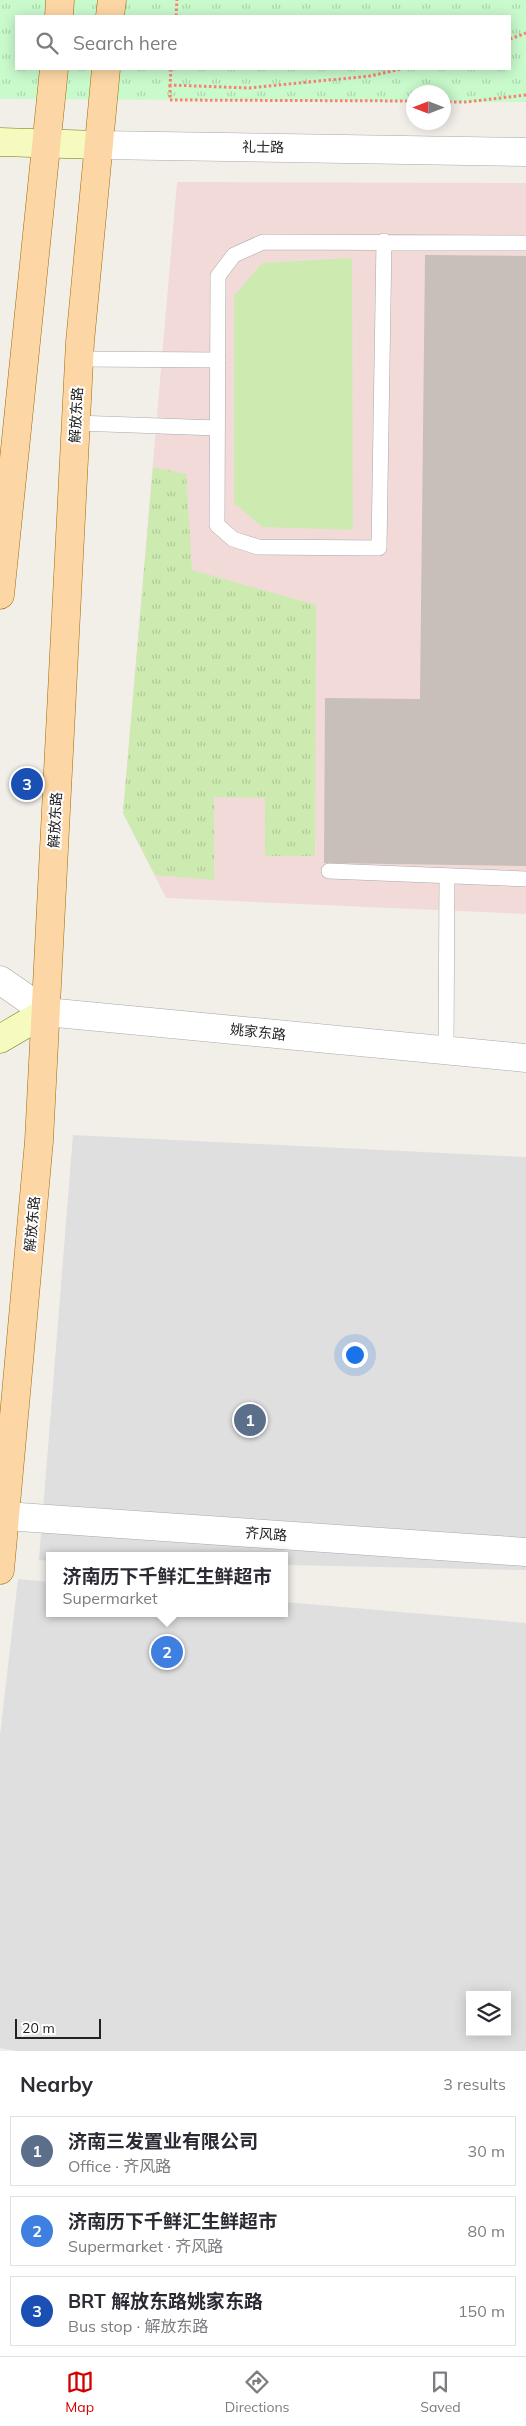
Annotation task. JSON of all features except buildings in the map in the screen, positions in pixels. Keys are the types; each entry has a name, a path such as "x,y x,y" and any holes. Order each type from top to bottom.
{"main road":[{"path":"59,15 60,0"},
{"path":"110,15 112,0"},
{"path":"0,595 7,457 47,143 54,70"},
{"name":"解放东路","path":"0,1570 40,1141 79,359 106,70"},
{"name":"礼士路","path":"0,142 99,144"},
{"path":"0,1040 46,1012"}],"street":[{"name":"礼士路","path":"99,144 526,152"},
{"name":"姚家东路","path":"0,980 46,1012 526,1058"},
{"name":"齐风路","path":"5,1516 526,1552"}],"lane":[{"path":"384,242 380,548 258,548 233,539 217,525 217,428 218,276 234,255 263,242 384,242 526,243"},
{"path":"79,359 218,360"},
{"path":"76,424 217,428"},
{"path":"329,871 526,879"},
{"path":"446,1050 447,876"}],"path":[{"path":"176,15 177,0"},
{"path":"511,39 526,33"},
{"path":"171,70 170,100 406,101"},
{"path":"170,85 248,88 370,76 397,70"},
{"path":"451,102 526,95"}],"shaded area":[{"path":"177,182 526,183 526,914 166,898 123,813"},
{"path":"73,1135 526,1157 526,1570 288,1565 288,1552 46,1552 46,1561 39,1560"},
{"path":"18,1579 46,1582 46,1617 288,1617 288,1602 526,1623 526,2051 16,2051 0,2048 0,1735"}],"green space":[{"path":"0,0 526,0 526,102 451,102 451,85 406,85 406,101 0,99"},
{"path":"352,258 353,530 262,527 234,503 234,296 262,263"},
{"path":"153,467 186,474 192,570 316,605 315,856 265,856 265,798 214,797 214,880 155,875 123,813"}],"place":[{"name":"BRT 解放东路姚家东路","path":"27,784"},
{"name":"济南三发置业有限公司","path":"250,1420"},
{"name":"济南历下千鲜汇生鲜超市","path":"167,1652"}]}
